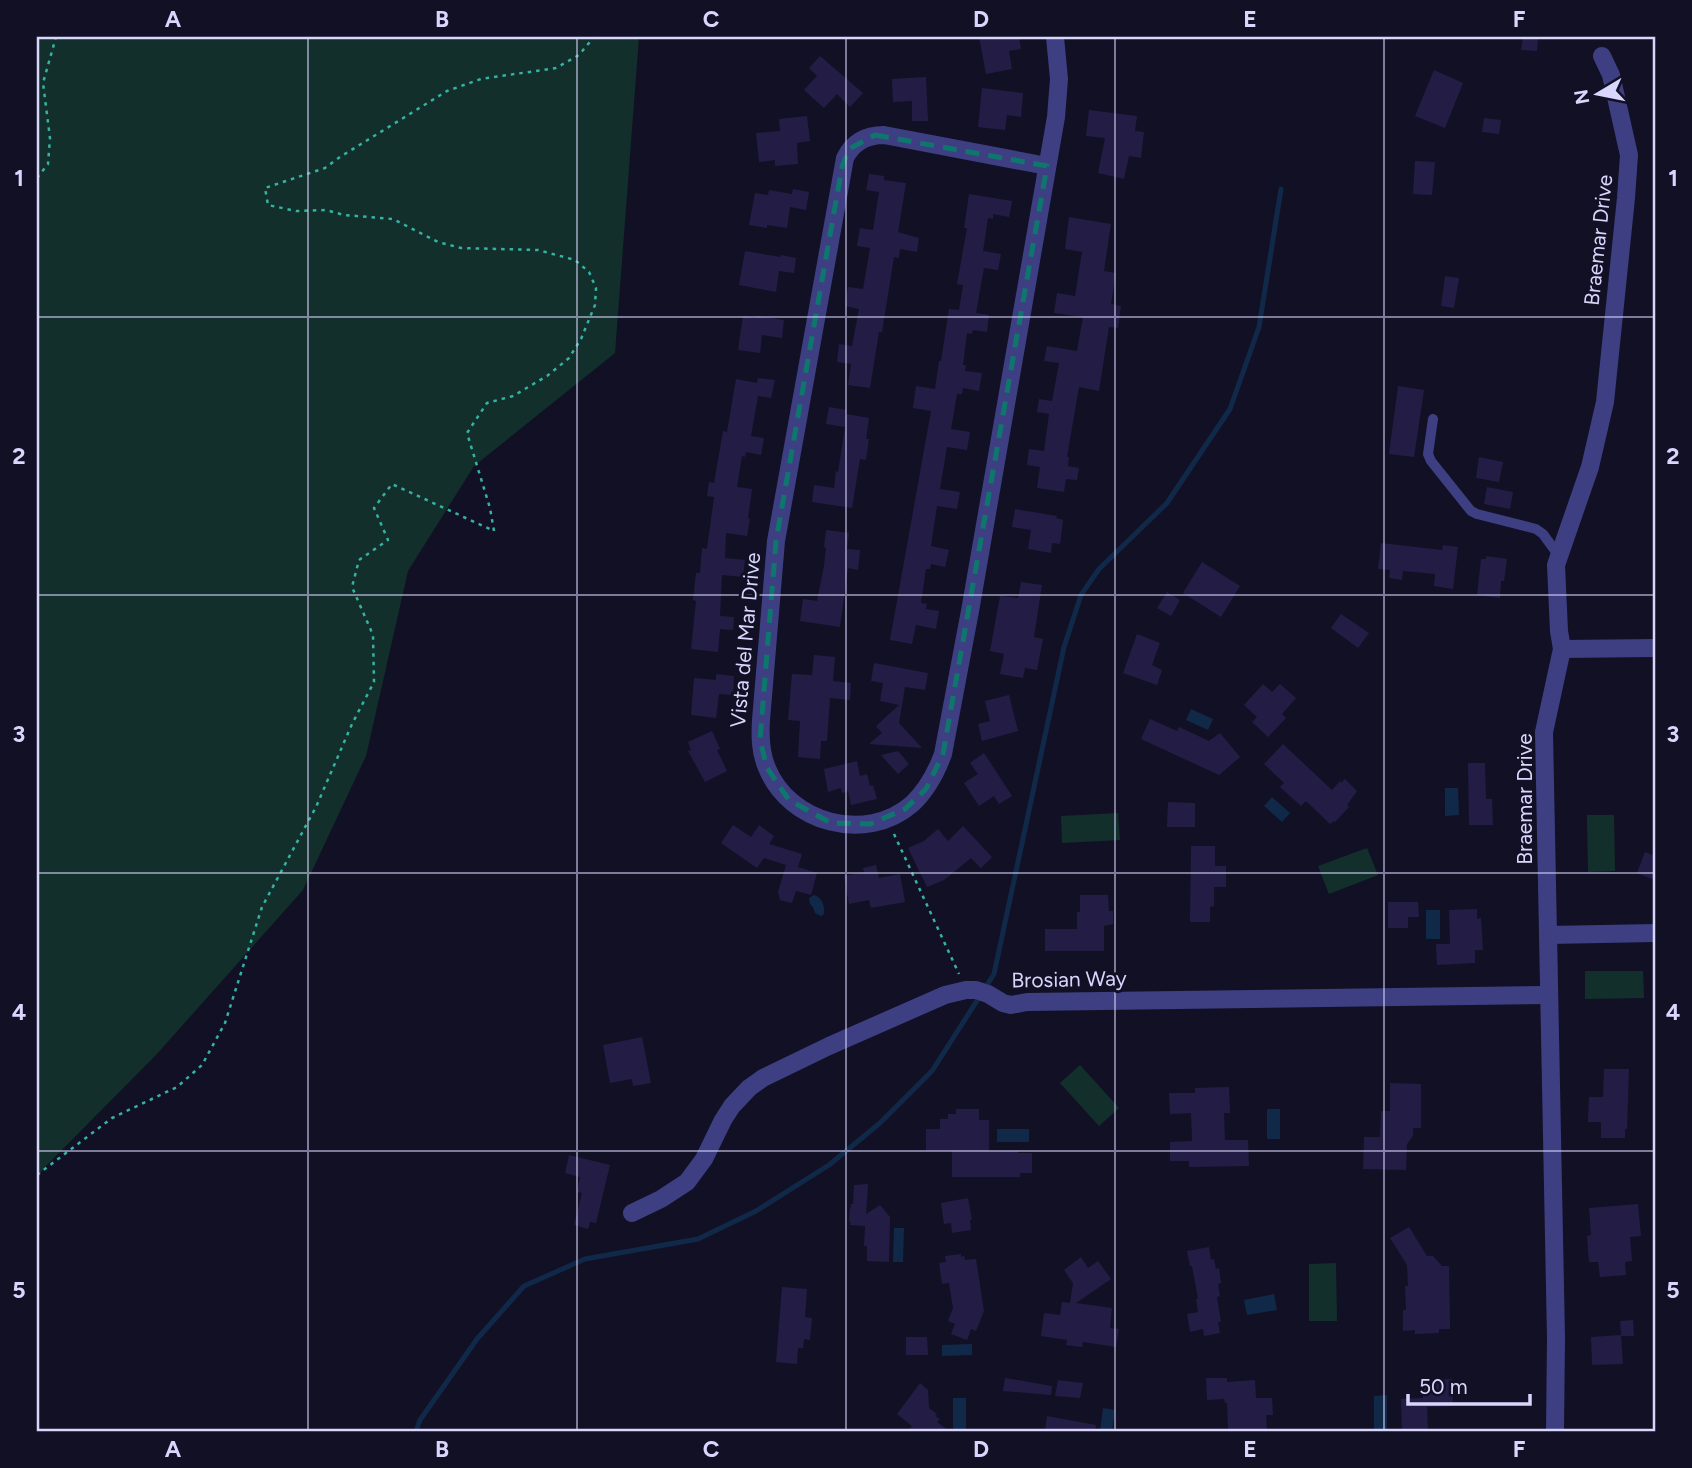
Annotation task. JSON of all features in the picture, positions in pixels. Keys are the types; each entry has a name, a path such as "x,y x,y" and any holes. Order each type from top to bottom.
{"street":[{"name":"Vista del Mar Drive","path":"1047,166 874,135 856,142 849,149 842,167 776,541 760,740 767,768 776,785 804,812 822,820 850,825 870,824 887,819 905,809 926,789 943,754 1056,117 1059,79 1055,37"},
{"name":"Braemar Drive","path":"1555,1431 1545,732 1562,649 1556,565 1590,467 1605,402 1626,198 1629,155 1611,75 1602,56"},
{"path":"1562,649 1655,648"},
{"path":"1548,935 1655,933"},
{"path":"632,1213 687,1182 704,1159 732,1106 763,1078 945,995 966,990"},
{"name":"Brosian Way","path":"966,990 983,992 1011,1005 1027,1002 1549,995"}],"lane":[{"path":"1433,419 1428,454 1471,510 1477,514 1536,529 1543,534 1559,557"}],"path":[{"path":"37,178 48,164 50,138 43,83 55,37"},
{"path":"37,1175 112,1118 177,1087 202,1065 225,1023 262,908 316,807 352,724 374,682 373,635 352,587 359,560 388,540 374,508 391,484 494,531 490,508 467,433 487,404 513,396 547,376 569,358 581,340 595,305 596,288 589,272 575,260 538,250 461,248 438,242 393,219 326,211 296,211 268,205 265,188 325,168 447,91 481,79 555,68 579,55 594,37"},
{"path":"887,819 966,990"}],"highlighted area":[{"path":"875,135 1047,166 943,754 926,789 905,809 870,824 831,823 789,800 767,768 760,740 776,541 842,167 849,149"}],"green space":[{"path":"37,37 639,37 615,353 474,466 408,571 366,756 303,890 156,1055 37,1178"},
{"path":"1118,813 1120,840 1062,843 1061,816"},
{"path":"1587,815 1614,815 1615,871 1588,872"},
{"path":"1367,848 1378,875 1329,894 1318,866"},
{"path":"1585,971 1643,971 1644,998 1585,999"},
{"path":"1080,1065 1119,1108 1099,1126 1060,1083"},
{"path":"1336,1263 1337,1321 1309,1321 1309,1264"}],"water":[{"path":"1191,709 1213,719 1208,730 1186,720"},
{"path":"1445,788 1458,788 1459,815 1445,816"},
{"path":"1272,797 1290,813 1282,822 1264,806"},
{"path":"814,895 823,905 824,914 821,916 815,913 810,904 809,898"},
{"path":"1426,910 1440,910 1440,939 1426,939"},
{"path":"1267,1109 1280,1109 1280,1139 1267,1139"},
{"path":"997,1129 1029,1129 1029,1142 997,1142"},
{"path":"894,1228 904,1228 903,1262 893,1262"},
{"path":"1274,1294 1277,1310 1247,1315 1244,1300"},
{"path":"972,1344 972,1355 942,1356 942,1345"},
{"path":"1387,1395 1387,1431 1374,1431 1374,1396"},
{"path":"953,1398 966,1398 966,1429 953,1429"},
{"path":"1103,1408 1115,1410 1112,1431 1100,1431"}],"building":[{"path":"979,37 1019,37 1021,49 1009,51 1012,69 986,74"},
{"path":"1523,37 1538,37 1537,51 1521,50"},
{"path":"820,56 863,93 850,107 837,94 824,108 804,90 817,76 809,68"},
{"path":"1434,70 1463,83 1445,128 1415,116"},
{"path":"926,77 928,121 912,121 912,101 893,102 892,79"},
{"path":"982,88 1023,93 1021,117 1007,115 1005,130 978,127"},
{"path":"1089,110 1137,116 1135,131 1144,132 1141,158 1129,156 1124,179 1098,173 1105,138 1086,136"},
{"path":"807,116 810,141 797,143 798,164 775,166 775,160 759,162 756,133 780,131 779,119"},
{"path":"1484,118 1501,120 1499,134 1482,132"},
{"path":"1415,161 1435,162 1432,195 1413,194"},
{"path":"869,174 884,176 884,180 906,183 898,232 919,238 917,252 900,249 899,258 894,257 870,388 848,385 851,364 837,362 839,344 852,346 859,309 845,306 848,287 863,289 870,248 857,246 860,228 873,230 879,192 866,190"},
{"path":"793,189 809,192 806,210 790,207 787,228 749,225 755,193 768,195 769,190 792,194"},
{"path":"969,194 1012,201 1009,217 993,214 993,219 988,218 983,251 1001,254 998,270 984,268 976,313 989,315 987,332 973,330 972,334 967,333 963,365 966,365 965,371 982,373 979,391 963,388 962,394 957,394 951,429 970,432 967,450 947,447 940,489 960,492 957,509 937,506 931,546 949,550 945,567 931,564 930,569 926,569 921,603 927,604 926,609 939,611 936,629 916,625 912,644 890,640 931,411 913,408 916,386 935,389 949,309 959,310 963,285 957,284 967,228 964,228"},
{"path":"1069,217 1111,224 1104,271 1116,273 1111,304 1121,306 1118,328 1109,327 1099,391 1079,387 1067,457 1068,466 1079,468 1077,480 1066,479 1064,492 1037,488 1040,467 1027,465 1029,449 1044,451 1049,414 1037,412 1039,399 1052,401 1059,363 1044,361 1047,346 1077,351 1083,317 1054,313 1057,293 1075,296 1082,252 1065,249"},
{"path":"745,251 796,258 794,273 779,271 776,292 739,285"},
{"path":"1445,276 1459,278 1454,308 1441,306"},
{"path":"743,316 784,320 782,338 762,335 760,353 738,350"},
{"path":"758,378 775,380 771,398 758,396 751,436 764,438 761,455 746,452 745,457 742,456 737,487 752,489 747,536 726,533 725,558 745,560 743,577 722,575 720,616 734,617 733,630 720,629 718,652 691,649 696,573 700,573 702,548 707,549 714,497 707,496 709,482 714,483 723,431 727,432 736,379 757,383"},
{"path":"1398,386 1424,390 1414,457 1389,454"},
{"path":"829,407 847,410 846,414 869,418 866,460 860,459 852,508 812,502 814,485 834,488 836,471 838,472 845,427 826,424"},
{"path":"1479,457 1503,462 1499,482 1476,478"},
{"path":"1487,487 1513,492 1510,509 1484,504"},
{"path":"1015,509 1057,516 1056,518 1063,520 1060,544 1052,543 1051,553 1028,549 1031,530 1012,527"},
{"path":"826,530 849,533 847,549 860,550 858,570 848,568 840,627 800,621 803,599 817,601 824,566"},
{"path":"1381,543 1442,550 1443,545 1458,547 1453,589 1434,586 1435,574 1403,571 1402,580 1389,578 1390,570 1378,569"},
{"path":"1486,556 1507,559 1500,598 1477,595 1481,559 1486,559"},
{"path":"1202,562 1240,586 1221,617 1183,593"},
{"path":"1021,582 1042,585 1034,637 1043,639 1037,670 1025,668 1023,678 1000,674 1004,654 990,651 1000,596 1018,598"},
{"path":"1167,592 1180,600 1171,616 1157,608"},
{"path":"1341,614 1369,633 1358,648 1331,628"},
{"path":"1137,634 1160,643 1152,665 1162,670 1157,685 1123,673"},
{"path":"814,655 835,657 833,681 851,683 850,700 830,698 827,741 821,741 820,759 798,757 800,721 788,720 792,674 812,675"},
{"path":"874,663 928,673 925,690 905,687 899,723 922,748 869,744 882,733 876,726 899,705 880,701 883,683 871,681"},
{"path":"716,674 734,676 733,695 719,694 716,718 691,715 694,678 716,680"},
{"path":"1263,684 1272,692 1280,684 1296,698 1282,714 1286,718 1268,737 1252,722 1257,717 1244,705"},
{"path":"1009,695 1018,731 982,741 978,724 990,721 985,701"},
{"path":"1150,719 1177,731 1179,727 1209,741 1220,733 1240,757 1219,775 1141,739"},
{"path":"712,731 727,771 705,782 688,751 691,750 688,742"},
{"path":"1283,744 1332,790 1345,779 1357,791 1347,805 1349,807 1335,822 1330,824 1306,801 1301,806 1280,787 1284,783 1264,764"},
{"path":"898,751 909,764 898,774 881,755"},
{"path":"984,753 1012,796 999,804 994,796 979,806 964,783 978,774 970,763"},
{"path":"857,761 860,776 867,774 877,799 851,805 848,791 842,793 841,788 828,792 824,769"},
{"path":"1468,763 1485,763 1486,799 1492,799 1493,825 1469,825"},
{"path":"1168,802 1195,803 1195,827 1167,827"},
{"path":"733,825 751,837 759,825 774,836 769,844 802,854 798,867 817,873 811,895 796,891 792,903 780,900 778,892 786,865 764,858 757,868 721,843"},
{"path":"963,826 992,857 981,868 971,858 944,880 927,887 908,848 924,841 938,829 948,841"},
{"path":"1191,846 1215,846 1215,866 1226,866 1226,887 1214,887 1214,906 1210,907 1210,922 1190,922"},
{"path":"1645,852 1655,856 1655,880 1637,873"},
{"path":"876,865 879,878 900,874 905,902 871,908 869,900 849,904 844,876 864,872 863,868"},
{"path":"1080,895 1108,895 1109,911 1113,911 1113,924 1104,926 1104,951 1045,951 1045,929 1077,929"},
{"path":"1388,902 1418,902 1419,917 1408,917 1408,928 1388,928"},
{"path":"1477,909 1477,919 1481,918 1483,950 1475,950 1475,963 1437,965 1436,944 1450,944 1449,910"},
{"path":"642,1037 651,1083 633,1086 632,1079 610,1083 603,1045"},
{"path":"1604,1069 1629,1069 1625,1138 1601,1138 1601,1122 1588,1122 1589,1097 1603,1097"},
{"path":"1390,1083 1421,1084 1421,1128 1413,1128 1413,1136 1407,1144 1406,1170 1363,1169 1364,1137 1380,1137 1381,1111 1390,1111"},
{"path":"1229,1087 1230,1113 1224,1113 1225,1140 1248,1140 1249,1166 1189,1167 1189,1161 1170,1161 1170,1142 1192,1141 1191,1113 1170,1114 1169,1093 1195,1093 1195,1088"},
{"path":"956,1109 979,1109 979,1120 989,1120 989,1151 1032,1153 1032,1173 1020,1173 1020,1177 952,1177 952,1151 926,1151 926,1129 940,1129 940,1119 948,1119 948,1114 956,1114"},
{"path":"569,1155 610,1165 596,1223 590,1222 588,1229 574,1225 582,1193 577,1192 580,1177 565,1173"},
{"path":"868,1184 866,1214 880,1205 890,1217 889,1262 867,1261 867,1246 864,1246 865,1226 850,1225 849,1222 854,1185"},
{"path":"968,1198 971,1230 952,1233 951,1223 944,1224 941,1203"},
{"path":"1638,1204 1641,1236 1630,1237 1632,1261 1625,1262 1626,1275 1600,1277 1598,1262 1589,1262 1589,1208"},
{"path":"1409,1227 1427,1256 1433,1256 1442,1266 1449,1266 1450,1329 1439,1329 1439,1333 1415,1334 1415,1330 1403,1331 1405,1286 1408,1286 1407,1265 1390,1238"},
{"path":"1209,1247 1211,1260 1214,1259 1216,1269 1219,1268 1221,1283 1218,1284 1220,1296 1217,1297 1221,1322 1218,1322 1220,1333 1204,1336 1203,1329 1190,1332 1187,1314 1198,1312 1198,1299 1187,1251"},
{"path":"961,1254 965,1260 976,1259 984,1311 976,1331 971,1329 967,1340 951,1334 955,1324 948,1321 953,1308 949,1283 942,1284 939,1263 946,1262 945,1256"},
{"path":"1081,1257 1088,1268 1098,1261 1111,1279 1076,1303 1112,1308 1110,1328 1119,1329 1116,1347 1083,1342 1082,1347 1066,1345 1067,1340 1041,1336 1044,1313 1060,1315 1062,1302 1070,1303 1073,1283 1064,1270"},
{"path":"782,1287 807,1289 805,1317 812,1318 810,1340 804,1339 803,1348 798,1348 797,1364 776,1362"},
{"path":"1633,1320 1634,1336 1621,1336 1623,1364 1592,1365 1591,1337 1621,1335 1620,1321"},
{"path":"906,1337 927,1337 928,1355 906,1355"},
{"path":"1005,1378 1052,1386 1051,1395 1003,1391"},
{"path":"1206,1378 1227,1378 1227,1382 1255,1380 1256,1398 1272,1398 1273,1415 1266,1415 1267,1431 1228,1429 1227,1403 1224,1399 1207,1400"},
{"path":"1452,1379 1453,1406 1427,1407 1428,1431 1402,1431 1401,1399 1423,1398 1423,1380"},
{"path":"1058,1380 1083,1383 1080,1398 1055,1396"},
{"path":"920,1383 928,1390 929,1408 940,1419 937,1422 949,1431 908,1431 912,1426 897,1414"},
{"path":"1047,1416 1096,1425 1095,1431 1045,1431"}],"waterway":[{"path":"416,1431 420,1420 477,1339 524,1286 585,1259 698,1239 756,1211 829,1165 880,1123 932,1071 994,974 1064,647 1081,595 1099,569 1167,503 1230,409 1259,327 1281,189"}]}
